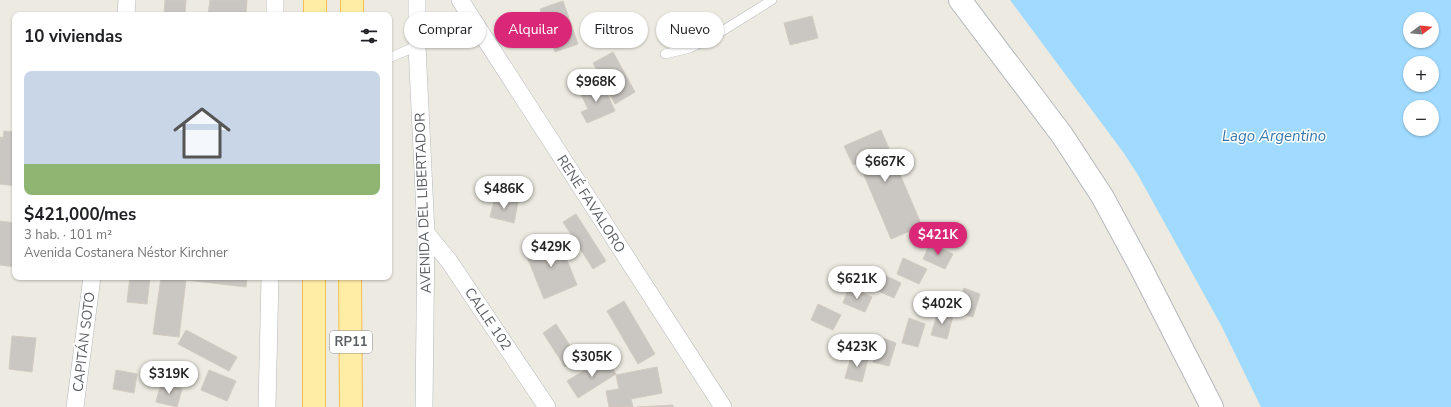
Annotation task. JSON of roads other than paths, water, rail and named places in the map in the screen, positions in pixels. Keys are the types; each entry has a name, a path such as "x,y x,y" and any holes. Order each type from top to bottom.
{"main road":[{"path":"315,0 315,12"},
{"path":"352,0 352,12"},
{"name":"RP11","path":"314,280 314,407"},
{"name":"RP11","path":"350,280 351,407"}],"street":[{"path":"126,12 128,0"},
{"path":"275,0 275,12"},
{"name":"AVENIDA DEL LIBERTADOR","path":"417,0 417,12"},
{"name":"RENÉ FAVALORO","path":"460,0 723,407"},
{"path":"960,0 1062,135 1102,196 1141,268 1212,407"},
{"name":"AVENIDA DEL LIBERTADOR","path":"418,48 426,233 424,407"},
{"name":"CALLE 102","path":"426,233 449,261 546,407"},
{"name":"CAPITÁN SOTO","path":"75,407 92,280"},
{"path":"267,407 270,280"}],"lane":[{"path":"665,54 690,48 711,38 772,0"},
{"path":"392,57 413,48"}],"water":[{"name":"Lago Argentino","path":"1010,0 1451,0 1451,407 1261,407 1221,325 1138,175 1123,152"}]}
